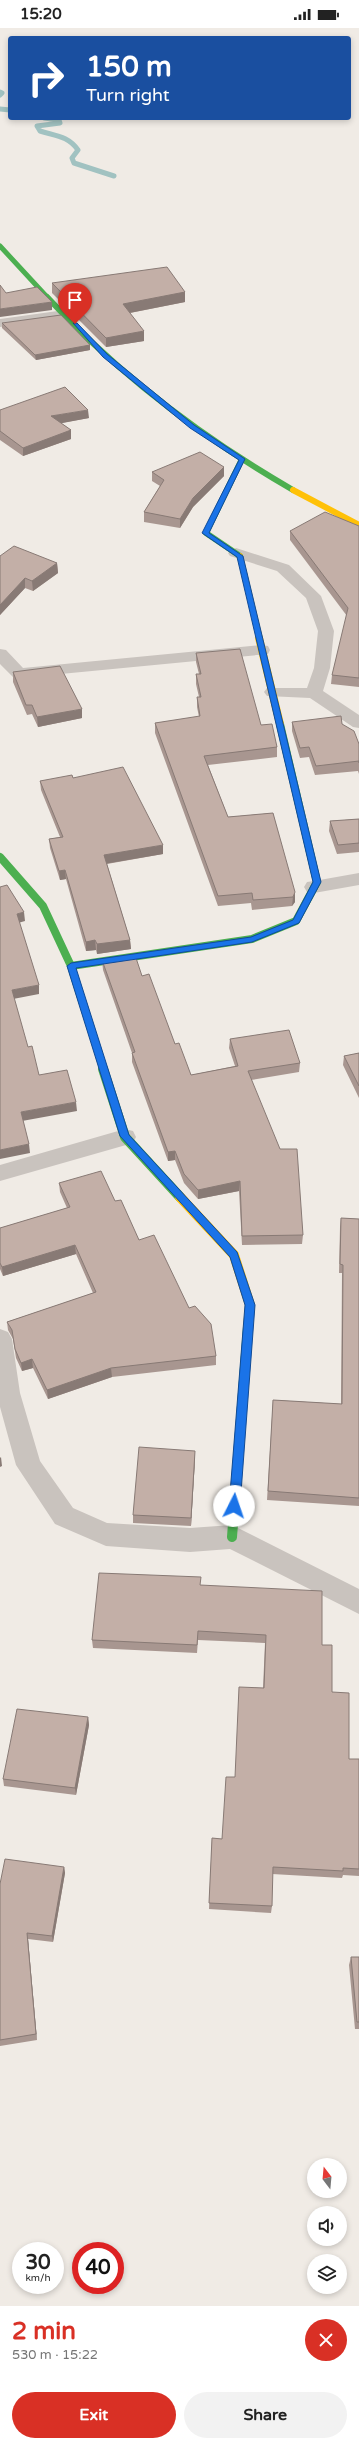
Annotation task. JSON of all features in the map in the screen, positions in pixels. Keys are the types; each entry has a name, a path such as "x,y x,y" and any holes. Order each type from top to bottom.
{"street":[{"path":"0,246 105,356 192,426 242,459 359,525"},
{"path":"0,324 65,314"},
{"path":"71,966 252,939 296,921 317,882 240,556 206,533 242,459"},
{"path":"236,553 283,568 313,596 326,631 322,668 314,692"},
{"path":"0,654 19,673 262,650"},
{"path":"273,692 314,692 359,723"},
{"path":"0,857 43,906 71,966 125,1136 234,1255 250,1305 232,1537"},
{"path":"314,887 359,879"},
{"path":"0,1174 125,1136"},
{"path":"0,1339 8,1393 29,1466 64,1516 106,1534 190,1540 232,1537 359,1602"}],"building":[{"path":"167,267 185,292 123,304 144,331 106,338 52,283"},
{"path":"0,285 6,293 37,287 52,302 0,309"},
{"path":"61,315 90,345 35,355 2,323"},
{"path":"65,387 88,410 51,416 71,430 23,448 0,431 0,410"},
{"path":"200,452 224,467 193,498 180,519 144,512 164,480 152,472"},
{"path":"325,512 359,526 359,678 332,675 348,608 290,531"},
{"path":"14,546 57,563 32,581 25,578 0,605 0,556"},
{"path":"240,649 261,725 272,724 277,747 204,756 228,817 273,813 295,892 293,897 253,900 252,893 218,896 155,723 200,716 197,697 201,697 196,674 201,674 196,653"},
{"path":"60,666 82,709 37,717 32,705 26,705 13,672"},
{"path":"341,716 342,724 354,731 359,744 359,761 316,766 309,747 300,748 292,722"},
{"path":"123,767 163,845 104,855 130,940 97,944 95,940 86,942 65,870 59,871 49,839 63,837 40,781 72,775 73,778"},
{"path":"359,819 359,843 338,845 330,821"},
{"path":"7,885 24,912 17,914 39,985 12,990 28,1047 32,1046 39,1075 67,1070 76,1102 21,1112 29,1144 0,1150 0,887"},
{"path":"135,955 142,976 149,974 175,1044 179,1043 191,1075 238,1066 230,1039 289,1030 300,1063 248,1071 280,1149 297,1149 303,1235 242,1236 240,1181 198,1190 184,1174 175,1151 168,1152 132,1053 135,1052 102,960"},
{"path":"359,1053 359,1086 344,1056"},
{"path":"101,1171 115,1201 121,1200 139,1240 154,1235 189,1308 195,1306 211,1324 216,1356 111,1368 47,1390 32,1359 21,1363 15,1349 12,1330 7,1322 96,1292 75,1245 2,1267 0,1263 0,1228 70,1207 59,1183"},
{"path":"341,1218 359,1219 359,1498 268,1491 273,1400 342,1404 343,1265 340,1264"},
{"path":"139,1447 195,1451 191,1518 133,1515"},
{"path":"99,1573 201,1577 200,1585 322,1591 322,1645 332,1645 332,1692 349,1693 349,1759 359,1759 359,1869 343,1868 343,1871 273,1867 272,1906 209,1903 212,1838 222,1839 226,1777 235,1777 239,1687 264,1688 266,1635 198,1631 197,1645 92,1640"},
{"path":"17,1709 88,1717 75,1788 3,1779"},
{"path":"5,1859 64,1867 52,1936 27,1933 36,2034 0,2040 0,1884"},
{"path":"351,1957 359,1957 359,2022 357,2022"}],"waterway":[{"path":"0,92 2,93 0,95"},
{"path":"0,109 8,110"},
{"path":"59,120 60,123 37,126 40,131 66,139 74,145 78,150 72,158 74,163 114,176"}],"traffic: fast":[{"path":"0,246 78,330 105,356 149,394 219,445 293,490"},
{"path":"240,556 206,533 242,459"},
{"path":"71,966 252,939 296,921 317,882 280,724"},
{"path":"0,857 43,906 71,966 125,1137 180,1197"},
{"path":"232,1537 248,1327"}],"traffic: slow":[{"path":"293,490 359,525"},
{"path":"240,556 280,724"},
{"path":"180,1197 234,1255 250,1305 248,1327"}],"route":[{"path":"75,324 105,356 192,426 242,459 206,533 240,556 317,882 296,921 252,939 71,966 125,1136 234,1255 250,1305 234,1506"}]}
